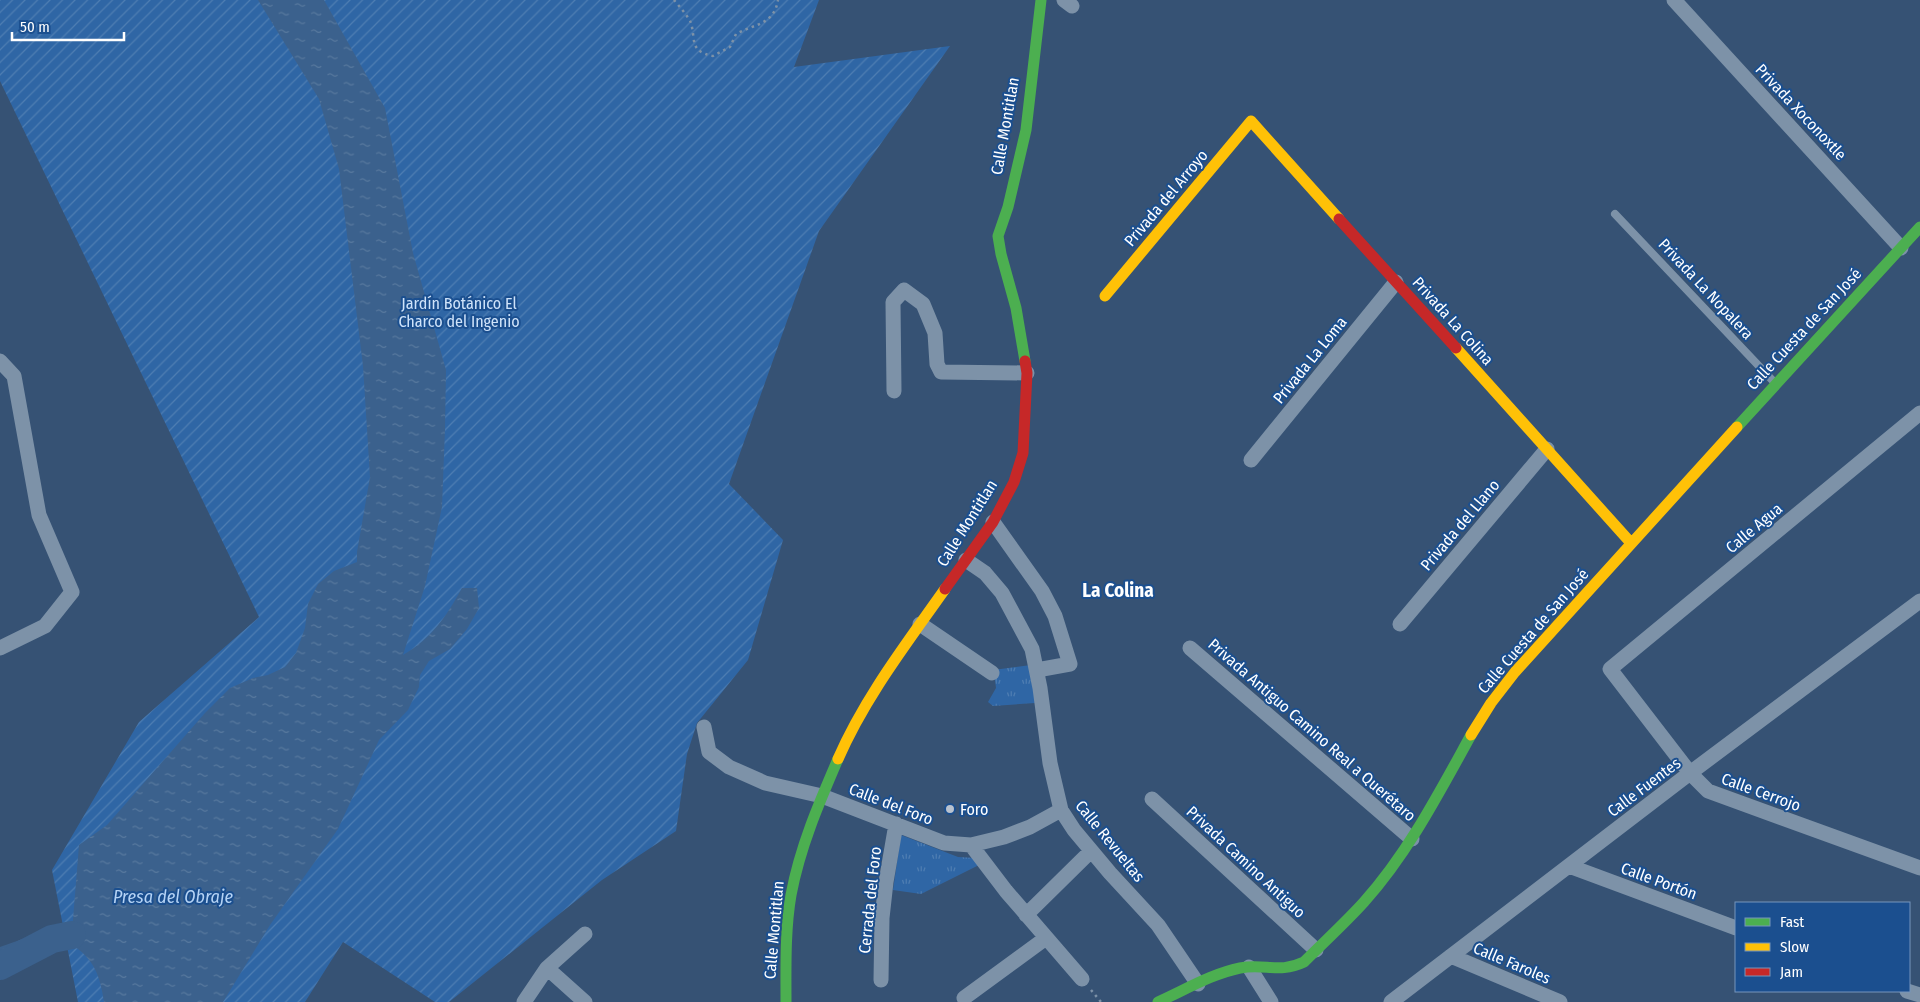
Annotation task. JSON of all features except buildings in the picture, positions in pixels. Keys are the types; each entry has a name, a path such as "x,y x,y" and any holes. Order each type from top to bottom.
{"street":[{"name":"Calle Montitlan","path":"786,1002 786,949 791,897 802,849 822,796 845,743 864,707 920,624 993,522 1014,482 1023,453 1027,374 1016,308 998,236 1008,207 1026,130 1041,0"},
{"name":"Privada Xoconoxtle","path":"1674,0 1901,248"},
{"name":"Privada La Colina","path":"1251,121 1631,543"},
{"name":"Privada del Arroyo","path":"1106,296 1251,121"},
{"name":"Calle Cuesta de San José","path":"1158,1002 1231,971 1249,967 1278,970 1292,969 1304,962 1364,902 1412,839 1427,816 1475,728 1491,703 1516,672 1631,543 1920,227"},
{"name":"Privada La Loma","path":"1251,460 1396,282"},
{"path":"894,392 893,302 904,290 923,304 935,333 938,364 941,372 1027,374"},
{"path":"0,361 14,376 39,515 72,592 46,626 0,648"},
{"name":"Calle Agua","path":"1610,669 1920,413"},
{"name":"Privada del Llano","path":"1400,624 1547,449"},
{"path":"993,522 1042,591 1055,616 1070,664 1037,670"},
{"name":"Calle Revueltas","path":"966,560 985,573 1002,593 1029,643 1037,670 1050,763 1061,810 1091,850 1158,925 1198,984"},
{"name":"Calle Fuentes","path":"1391,1002 1920,601"},
{"path":"920,624 992,674"},
{"name":"Privada Antiguo Camino Real a Querétaro","path":"1190,648 1412,839"},
{"name":"Calle Cerrojo","path":"1610,669 1690,774 1708,791 1920,868"},
{"name":"Calle del Foro","path":"704,726 709,752 729,767 765,783 822,796 944,843 971,845 1004,837 1030,827 1061,810"},
{"name":"Privada Camino Antiguo","path":"1152,799 1316,950"},
{"name":"Cerrada del Foro","path":"880,980 882,918 896,824"},
{"path":"971,845 1026,915 1082,979"},
{"path":"1026,915 1091,850"},
{"name":"Calle Portón","path":"1569,866 1735,928"},
{"path":"524,1002 548,968 585,934"},
{"path":"964,998 1046,938"},
{"name":"Calle Faroles","path":"1451,956 1560,1002"},
{"path":"1249,967 1270,1002"},
{"path":"548,968 584,1002"}],"lane":[{"name":"Privada La Nopalera","path":"1615,214 1776,384"}],"path":[{"path":"674,0 691,23 693,43 706,55 713,56 730,47 736,34 766,21 774,13 778,0"}],"green space":[{"name":"Jardín Botánico El Charco del Ingenio","path":"0,0 819,0 794,67 950,46 819,231 729,484 783,540 748,660 697,723 687,754 676,831 602,880 449,1002 435,1002 343,942 305,1002 78,1002 52,870 139,722 259,617 0,81"},
{"path":"1031,665 1035,703 993,706 988,702 996,688 995,680 984,675 993,670"},
{"path":"901,835 958,857 976,858 981,864 921,894 893,890"}],"water":[{"name":"Presa del Obraje","path":"258,0 324,0 385,108 413,253 446,370 442,507 425,586 403,655 430,634 450,608 462,588 477,588 479,608 467,629 450,649 429,661 420,675 419,687 408,710 379,740 338,829 270,925 223,1002 104,1002 95,969 85,956 71,944 79,845 107,825 205,713 230,688 285,667 296,653 305,628 308,604 318,584 334,571 357,562 357,552 370,477 363,366 339,169 319,99"},
{"path":"65,924 68,940 22,967 0,975 0,947"}],"waterway":[{"path":"0,966 52,939 72,935"}],"traffic: fast":[{"path":"1025,361 1016,308 998,236 1008,207 1026,130 1041,0"},
{"path":"1737,427 1920,227"},
{"path":"1158,1002 1208,978 1229,971 1249,967 1279,968 1304,962 1364,902 1395,863 1422,822 1471,735"},
{"path":"786,1002 787,935 791,895 805,842 838,759"}],"traffic: slow":[{"path":"1105,296 1251,121 1339,219"},
{"path":"1456,348 1631,543"},
{"path":"1471,735 1491,703 1515,672 1737,427"},
{"path":"838,759 874,692 945,589"}],"traffic: jam":[{"path":"1339,219 1456,348"},
{"path":"945,589 993,522 1014,482 1023,453 1027,373 1025,361"}],"place":[{"name":"Foro","path":"950,809"}],"district":[{"name":"La Colina","path":"1118,590"}]}
